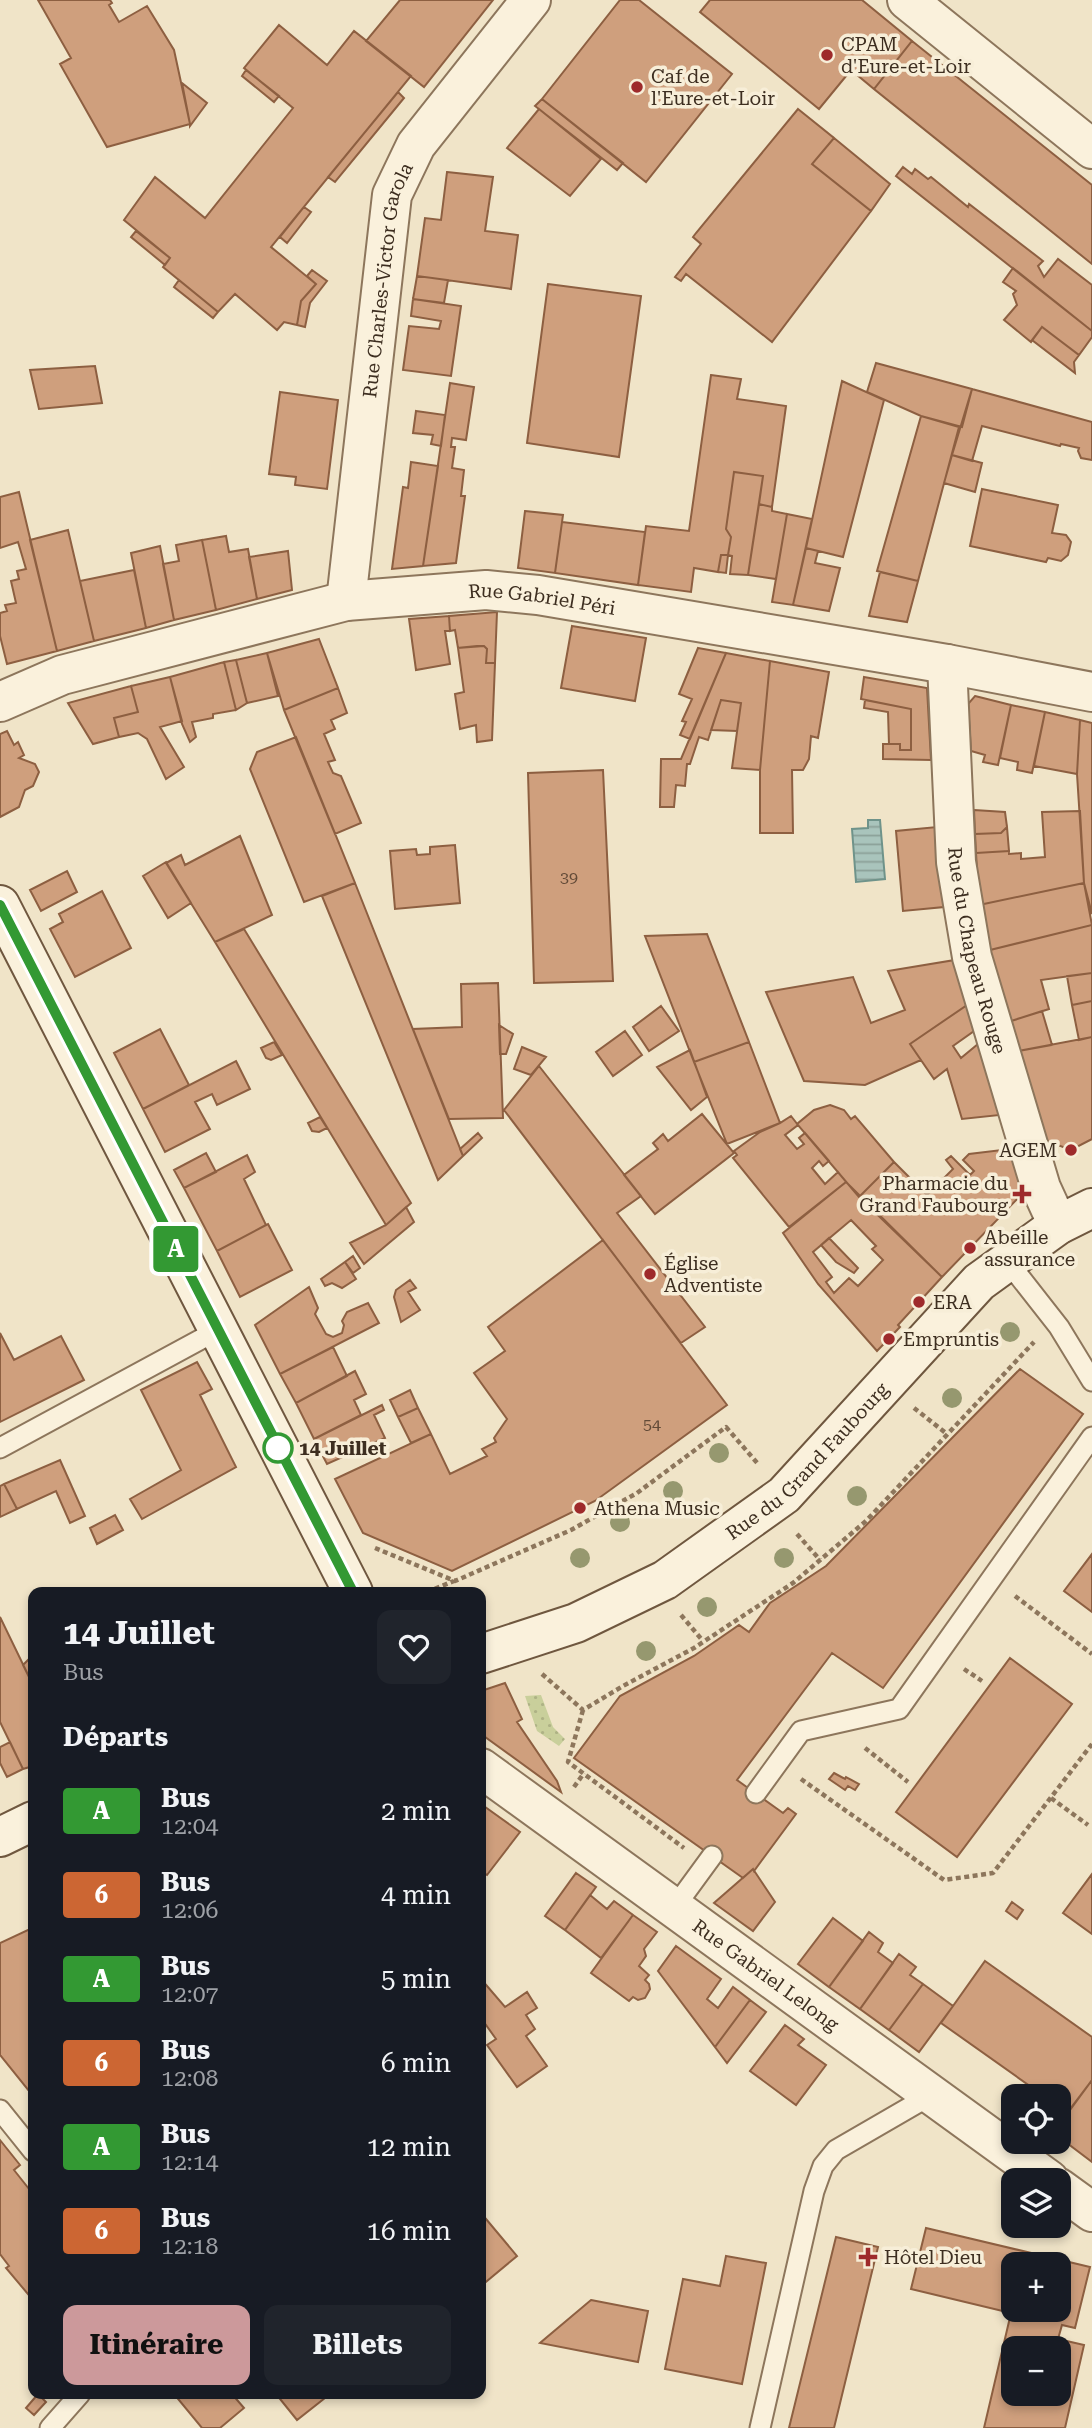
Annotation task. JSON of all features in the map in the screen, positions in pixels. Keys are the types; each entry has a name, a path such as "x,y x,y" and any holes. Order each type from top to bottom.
{"street":[{"name":"Rue Charles-Victor Garola","path":"346,601 392,195 416,145 531,0"},
{"path":"907,0 1092,149"},
{"name":"Rue Gabriel Péri","path":"0,702 62,676 346,601 486,590 525,594 947,664 1092,692"},
{"name":"Rue du Chapeau Rouge","path":"947,664 956,862 972,957 1041,1188 1058,1225"},
{"path":"0,905 350,1587"},
{"name":"Rue du Grand Faubourg","path":"496,1649 576,1623 665,1580 784,1495 978,1282 1058,1225 1092,1208"},
{"name":"Rue Gabriel Lelong","path":"486,1772 1032,2168"},
{"path":"0,1837 28,1823"},
{"path":"1071,2197 1092,2212"}],"lane":[{"path":"1008,1262 1054,1320 1092,1381"},
{"path":"0,1448 218,1331"},
{"path":"756,1793 801,1731 900,1709 1092,1437"},
{"path":"674,1908 709,1860"},
{"path":"760,2428 811,2204 823,2166 835,2150 931,2095"},
{"path":"0,2110 28,2145"},
{"path":"50,2428 76,2399"}],"path":[{"path":"709,1860 568,1762 583,1710 694,1648 793,1583 866,1521 1054,1320"},
{"path":"439,1587 571,1530 637,1493 726,1427 784,1495"},
{"path":"333,1555 359,1542 454,1581"},
{"path":"991,1579 1092,1654"},
{"path":"496,1649 583,1710"},
{"path":"835,1723 908,1782"},
{"path":"778,1762 944,1880 993,1873 1092,1744"},
{"path":"1051,1798 1088,1825"}],"green space":[{"path":"541,1695 553,1727 565,1739 559,1746 537,1731 525,1696"}],"water":[{"path":"868,820 880,820 885,879 856,882 852,829 868,828"}],"building":[{"path":"38,0 110,0 112,3 109,5 119,22 147,6 174,50 190,124 107,147 60,64 71,58"},
{"path":"400,0 493,0 424,87 366,41"},
{"name":"Caf de l'Eure-et-Loir","path":"620,0 639,0 732,74 646,182 542,99"},
{"name":"CPAM d'Eure-et-Loir","path":"710,0 862,0 912,41 874,89 851,70 819,109 700,12"},
{"path":"279,25 327,65 354,31 411,76 271,247 316,284 301,301 297,325 284,322 277,330 235,294 218,312 163,267 170,258 124,220 155,177 205,218 293,108 244,68"},
{"path":"912,41 1092,185 1092,264 874,89"},
{"path":"246,70 279,96 274,102 242,76"},
{"path":"182,83 207,103 190,126 190,124"},
{"path":"398,92 404,98 335,182 328,177"},
{"path":"542,99 623,163 617,170 535,106"},
{"path":"539,109 601,159 570,196 507,148"},
{"path":"798,109 834,138 812,164 871,211 772,342 686,274 681,281 675,277 701,244 693,237"},
{"path":"834,138 890,184 871,211 812,164"},
{"path":"903,167 912,174 915,169 928,179 931,177 1043,261 1038,266 1044,277 1058,259 1092,285 1092,331 896,176"},
{"path":"447,172 493,177 485,231 518,235 511,289 417,276 425,218 441,220"},
{"path":"304,207 311,212 287,243 280,237"},
{"path":"136,231 170,258 165,265 131,237"},
{"path":"1013,268 1092,331 1092,337 1079,355 1042,327 1031,342 1004,320 1017,305 1013,294 1016,291 1003,282"},
{"path":"312,270 327,281 310,303 305,327 297,325 301,301 316,284 307,276"},
{"path":"417,276 448,280 444,303 413,299"},
{"path":"179,280 218,312 213,318 174,287"},
{"path":"548,284 641,296 619,457 527,443"},
{"path":"413,299 461,306 451,376 403,370 409,326 439,329 441,321 411,316"},
{"path":"1042,327 1079,355 1074,362 1075,373 1032,340"},
{"path":"876,363 972,389 962,427 921,416 867,392"},
{"path":"95,366 102,403 39,409 30,370"},
{"path":"711,375 741,379 737,399 786,406 772,507 759,504 763,476 734,472 726,529 731,537 728,555 721,555 718,572 694,568 691,592 638,585 646,526 689,531"},
{"path":"842,381 884,400 843,557 806,548"},
{"path":"450,383 474,387 466,440 452,438 451,447 455,447 452,468 464,470 461,496 465,496 456,563 423,566"},
{"path":"972,389 1092,422 1092,460 1081,458 1079,448 1060,446 982,426 972,461 952,455"},
{"path":"280,392 338,400 327,489 295,485 296,477 269,474"},
{"path":"416,411 445,415 441,446 431,444 433,435 413,433"},
{"path":"921,416 959,427 918,581 877,571"},
{"path":"952,455 982,463 975,492 944,483"},
{"path":"411,462 438,466 423,566 392,569 403,487 408,488"},
{"path":"734,472 763,476 748,575 730,574 732,556 728,555 731,537 726,529"},
{"path":"982,489 1058,505 1052,533 1066,535 1071,542 1068,555 1061,561 1048,558 1046,562 970,546"},
{"path":"19,492 57,651 7,664 0,636 0,613 7,611 5,605 16,603 11,581 19,579 17,571 26,569 18,542 0,548 0,497"},
{"path":"759,504 772,507 772,511 787,514 776,579 748,575"},
{"path":"525,511 563,515 555,573 518,568"},
{"path":"787,514 812,519 793,605 772,602"},
{"path":"562,522 645,532 638,585 555,573"},
{"path":"68,530 94,641 57,651 30,540"},
{"path":"226,536 229,552 248,549 257,599 216,610 202,540"},
{"path":"202,540 216,610 174,620 163,564 179,561 176,545"},
{"path":"160,546 174,620 146,628 131,553"},
{"path":"806,548 818,551 815,563 840,568 829,611 793,605"},
{"path":"288,551 292,590 257,599 249,557"},
{"path":"721,555 728,555 726,573 718,572"},
{"path":"134,570 146,628 94,641 80,581"},
{"path":"880,572 918,581 907,622 869,616"},
{"path":"497,612 495,663 486,663 487,649 484,646 458,648 455,630 450,631 449,616"},
{"path":"449,616 450,631 445,631 450,664 416,670 409,619"},
{"path":"572,626 646,638 635,701 561,688"},
{"path":"319,639 338,688 284,710 267,653"},
{"path":"477,646 487,649 486,663 495,663 492,740 477,742 476,725 460,729 455,694 464,692 458,648"},
{"path":"698,648 726,653 690,739 680,735 686,722 682,721 692,699 679,694"},
{"path":"267,653 278,696 247,703 236,660"},
{"path":"726,653 770,661 760,770 732,768 741,703 721,700 708,740 699,737 690,764 687,764 685,786 676,785 674,807 660,807 661,759 681,759"},
{"path":"236,660 247,703 236,710 224,662"},
{"path":"770,661 829,672 818,738 811,736 809,759 803,770 792,770 793,833 760,833 760,770"},
{"path":"224,662 236,710 213,714 213,718 192,722 196,737 190,742 182,724 170,677"},
{"path":"170,677 182,721 160,727 184,767 166,779 147,739 138,733 119,737 114,718 138,712 131,686"},
{"path":"864,677 927,688 931,760 883,759 883,744 900,744 900,750 911,750 911,709 861,699"},
{"path":"131,686 138,712 114,718 119,737 93,744 68,703"},
{"path":"338,688 347,713 331,720 335,729 324,734 335,760 328,762 333,773 341,776 361,823 335,834 284,710"},
{"path":"975,696 1011,705 998,765 983,762 985,755 971,751 968,704"},
{"path":"721,700 741,703 737,731 711,730"},
{"path":"865,700 911,709 911,750 900,750 900,744 889,744 888,712 864,708"},
{"path":"1011,705 1045,712 1032,773 1017,770 1018,762 1000,758"},
{"path":"1045,712 1080,720 1077,774 1034,766"},
{"path":"1080,720 1092,723 1092,914 1084,883 1077,774"},
{"path":"7,731 14,745 18,742 24,755 19,758 35,764 39,772 33,786 25,790 19,807 0,817 0,734"},
{"path":"296,737 355,883 304,902 250,769 257,752"},
{"path":"603,770 613,981 534,983 528,773"},
{"path":"974,810 1005,812 1007,827 1001,833 975,834"},
{"path":"1080,811 1084,883 979,905 976,853 1009,851 1009,854 1021,853 1021,859 1045,857 1042,812"},
{"path":"937,827 944,907 903,911 896,831"},
{"path":"1007,827 1009,851 976,853 975,834 1001,833"},
{"path":"240,836 272,915 215,942 166,863 181,855 185,865"},
{"path":"455,845 460,903 395,909 390,851 416,849 417,855 430,854 430,847"},
{"path":"166,862 191,903 168,918 143,876"},
{"path":"67,871 77,892 41,911 30,890"},
{"path":"355,883 463,1156 438,1180 322,896"},
{"path":"1084,883 1092,925 986,951 979,905"},
{"path":"102,891 131,948 75,977 50,929 63,922 59,914"},
{"path":"1092,925 1092,973 1041,980 1049,1009 1008,1022 986,951"},
{"path":"244,929 411,1203 386,1225 215,942"},
{"path":"707,934 749,1042 694,1062 645,936"},
{"path":"955,960 967,1005 910,1044 921,1060 865,1085 804,1081 766,992 853,977 871,1023 905,1010 888,971"},
{"path":"1092,973 1092,1001 1072,1005 1067,976"},
{"path":"498,983 503,1118 449,1119 413,1029 462,1027 461,984"},
{"path":"1092,1001 1092,1037 1079,1040 1072,1005"},
{"path":"967,1005 974,1031 953,1046 961,1058 978,1044 1000,1115 962,1119 947,1069 934,1079 910,1044"},
{"path":"661,1006 679,1031 649,1051 633,1027"},
{"path":"1042,1011 1052,1045 1018,1051 1008,1022"},
{"path":"499,1025 513,1034 506,1054 500,1054"},
{"path":"160,1029 189,1085 143,1109 114,1053"},
{"path":"625,1031 642,1055 613,1076 596,1052"},
{"path":"1092,1037 1092,1139 1071,1150 1044,1140 1018,1051"},
{"path":"274,1042 282,1055 271,1060 266,1058 261,1048"},
{"path":"749,1042 780,1123 727,1144 694,1062"},
{"path":"522,1047 546,1057 531,1075 514,1069"},
{"path":"690,1050 707,1097 691,1110 657,1067"},
{"path":"236,1061 250,1089 217,1105 212,1094 195,1102 210,1129 165,1152 143,1109"},
{"path":"539,1066 641,1196 617,1213 705,1327 681,1343 504,1110"},
{"path":"830,1105 844,1110 851,1119 855,1116 894,1162 859,1197 797,1124 814,1110"},
{"path":"702,1114 734,1153 655,1214 624,1175 658,1149 653,1143 663,1134 668,1141"},
{"path":"791,1116 798,1125 785,1135 797,1149 804,1144 799,1138 805,1133 829,1161 823,1166 819,1161 812,1168 825,1184 838,1172 846,1182 789,1227 733,1158 737,1155 734,1151 760,1132"},
{"path":"320,1117 327,1128 319,1132 312,1131 308,1123"},
{"path":"478,1133 482,1138 463,1156 460,1149"},
{"path":"1010,1149 1022,1194 942,1277 859,1197 894,1162 927,1195 953,1169 946,1160 951,1156 970,1175 974,1171 963,1160 969,1154"},
{"path":"206,1153 216,1172 184,1188 174,1170"},
{"path":"247,1155 255,1172 244,1179 266,1225 217,1251 184,1188"},
{"path":"846,1182 942,1277 877,1351 818,1284 783,1233","holes":["851,1220 876,1246 872,1249 883,1260 858,1286 849,1278 834,1293 826,1282 832,1277 813,1252"]},
{"path":"406,1207 414,1222 364,1264 350,1243 386,1225"},
{"path":"268,1224 292,1270 240,1297 217,1251"},
{"path":"829,1238 858,1268 854,1273 836,1262 821,1245"},
{"path":"603,1240 727,1405 595,1501 452,1571 363,1533 335,1479 431,1434 450,1474 487,1456 482,1449 496,1442 494,1438 507,1419 474,1373 505,1351 488,1327"},
{"path":"353,1256 360,1268 353,1273 345,1262"},
{"path":"345,1262 356,1279 342,1288 332,1283 325,1286 321,1279"},
{"path":"410,1280 416,1288 408,1292 420,1310 401,1322 394,1297 396,1290"},
{"path":"309,1287 318,1308 315,1314 326,1334 333,1337 342,1333 342,1321 347,1312 368,1303 379,1323 280,1374 255,1325"},
{"path":"0,1333 14,1360 61,1336 84,1380 0,1422"},
{"path":"333,1347 347,1376 296,1403 280,1374"},
{"path":"197,1362 212,1389 200,1395 236,1467 142,1519 130,1499 181,1470 141,1390"},
{"path":"1020,1369 1083,1414 883,1688 832,1653 737,1780 783,1813 788,1808 796,1814 754,1871 753,1869 743,1878 574,1758 620,1696 694,1656 739,1625 749,1632 770,1603 826,1566"},
{"path":"355,1371 366,1394 354,1400 361,1415 314,1439 296,1403"},
{"path":"410,1390 418,1408 398,1417 390,1400"},
{"path":"382,1405 384,1410 374,1415 385,1438 327,1464 314,1439"},
{"path":"418,1408 431,1434 411,1443 398,1417"},
{"path":"60,1460 85,1516 70,1523 56,1491 17,1509 4,1484"},
{"path":"4,1484 17,1509 0,1517 0,1486"},
{"path":"115,1515 123,1530 97,1544 90,1528"},
{"path":"1092,1554 1092,1612 1064,1591"},
{"path":"0,1617 28,1675 28,1768 23,1769 0,1722"},
{"path":"1010,1658 1072,1704 957,1857 896,1812"},
{"path":"28,1660 28,1675 23,1665"},
{"path":"505,1683 522,1719 517,1722 557,1781 561,1792 486,1738 486,1689"},
{"path":"10,1742 23,1769 7,1777 0,1763 0,1747"},
{"path":"834,1773 859,1784 855,1790 848,1786 845,1790 829,1779"},
{"path":"486,1808 520,1832 486,1874"},
{"path":"753,1869 775,1902 753,1931 714,1903"},
{"path":"576,1873 596,1887 565,1930 545,1916"},
{"path":"1092,1874 1092,1934 1063,1913"},
{"path":"590,1895 607,1909 614,1901 633,1915 601,1958 565,1930"},
{"path":"1012,1902 1023,1910 1017,1919 1006,1911"},
{"path":"633,1915 657,1932 644,1949 646,1956 639,1966 649,1975 645,1980 650,1989 645,1998 638,2000 633,1997 629,2001 591,1973"},
{"path":"833,1918 863,1941 829,1987 798,1964"},
{"path":"28,1930 28,2090 0,2055 0,1943"},
{"path":"869,1932 883,1943 878,1952 893,1963 860,2009 829,1987"},
{"path":"676,1946 721,1979 707,1999 718,2008 733,1987 750,2000 715,2047 658,1971"},
{"path":"899,1954 916,1967 910,1975 923,1984 889,2030 860,2009"},
{"path":"985,1961 1092,2037 1092,2080 1071,2108 1071,2084 1027,2084 941,2023"},
{"path":"923,1984 953,2006 919,2052 889,2030"},
{"path":"486,1985 505,2007 527,1992 537,2008 526,2015 535,2029 526,2036 547,2066 517,2087 487,2045 496,2039 486,2025"},
{"path":"750,2000 766,2012 727,2063 715,2047"},
{"path":"785,2025 804,2039 798,2045 826,2065 796,2105 750,2071"},
{"path":"1092,2080 1092,2162 1071,2146 1071,2109"},
{"path":"0,2140 20,2165 14,2170 28,2188 28,2294 6,2268 9,2266 0,2254"},
{"path":"486,2219 517,2256 486,2282"},
{"path":"926,2228 1027,2252 1001,2252 1001,2311 911,2289"},
{"path":"836,2237 878,2247 834,2428 789,2428"},
{"path":"726,2256 766,2263 742,2384 665,2369 683,2279 720,2286"},
{"path":"1071,2262 1090,2267 1075,2328 1062,2325 1059,2336 1006,2336 1009,2322 1071,2322"},
{"path":"591,2300 648,2311 638,2362 540,2343"},
{"path":"1071,2342 1084,2345 1071,2402"},
{"path":"1001,2356 1001,2406 1070,2406 1065,2428 984,2428"},
{"path":"34,2399 43,2399 46,2402 34,2415 26,2408"},
{"path":"178,2399 236,2399 244,2408 220,2428 202,2428"},
{"path":"280,2399 324,2399 297,2420"}],"bus line":[{"name":"A","path":"0,905 350,1587"}],"place":[{"name":"CPAM d'Eure-et-Loir","path":"827,55"},
{"name":"Caf de l'Eure-et-Loir","path":"637,87"},
{"name":"AGEM","path":"1071,1150"},
{"name":"Pharmacie du Grand Faubourg","path":"1022,1194"},
{"name":"Abeille assurance","path":"970,1248"},
{"name":"Église Adventiste","path":"650,1274"},
{"name":"ERA","path":"919,1302"},
{"name":"Empruntis","path":"889,1339"},
{"name":"14 Juillet","path":"278,1448"},
{"name":"Athena Music","path":"580,1508"},
{"name":"Hôtel Dieu","path":"868,2257"}]}
